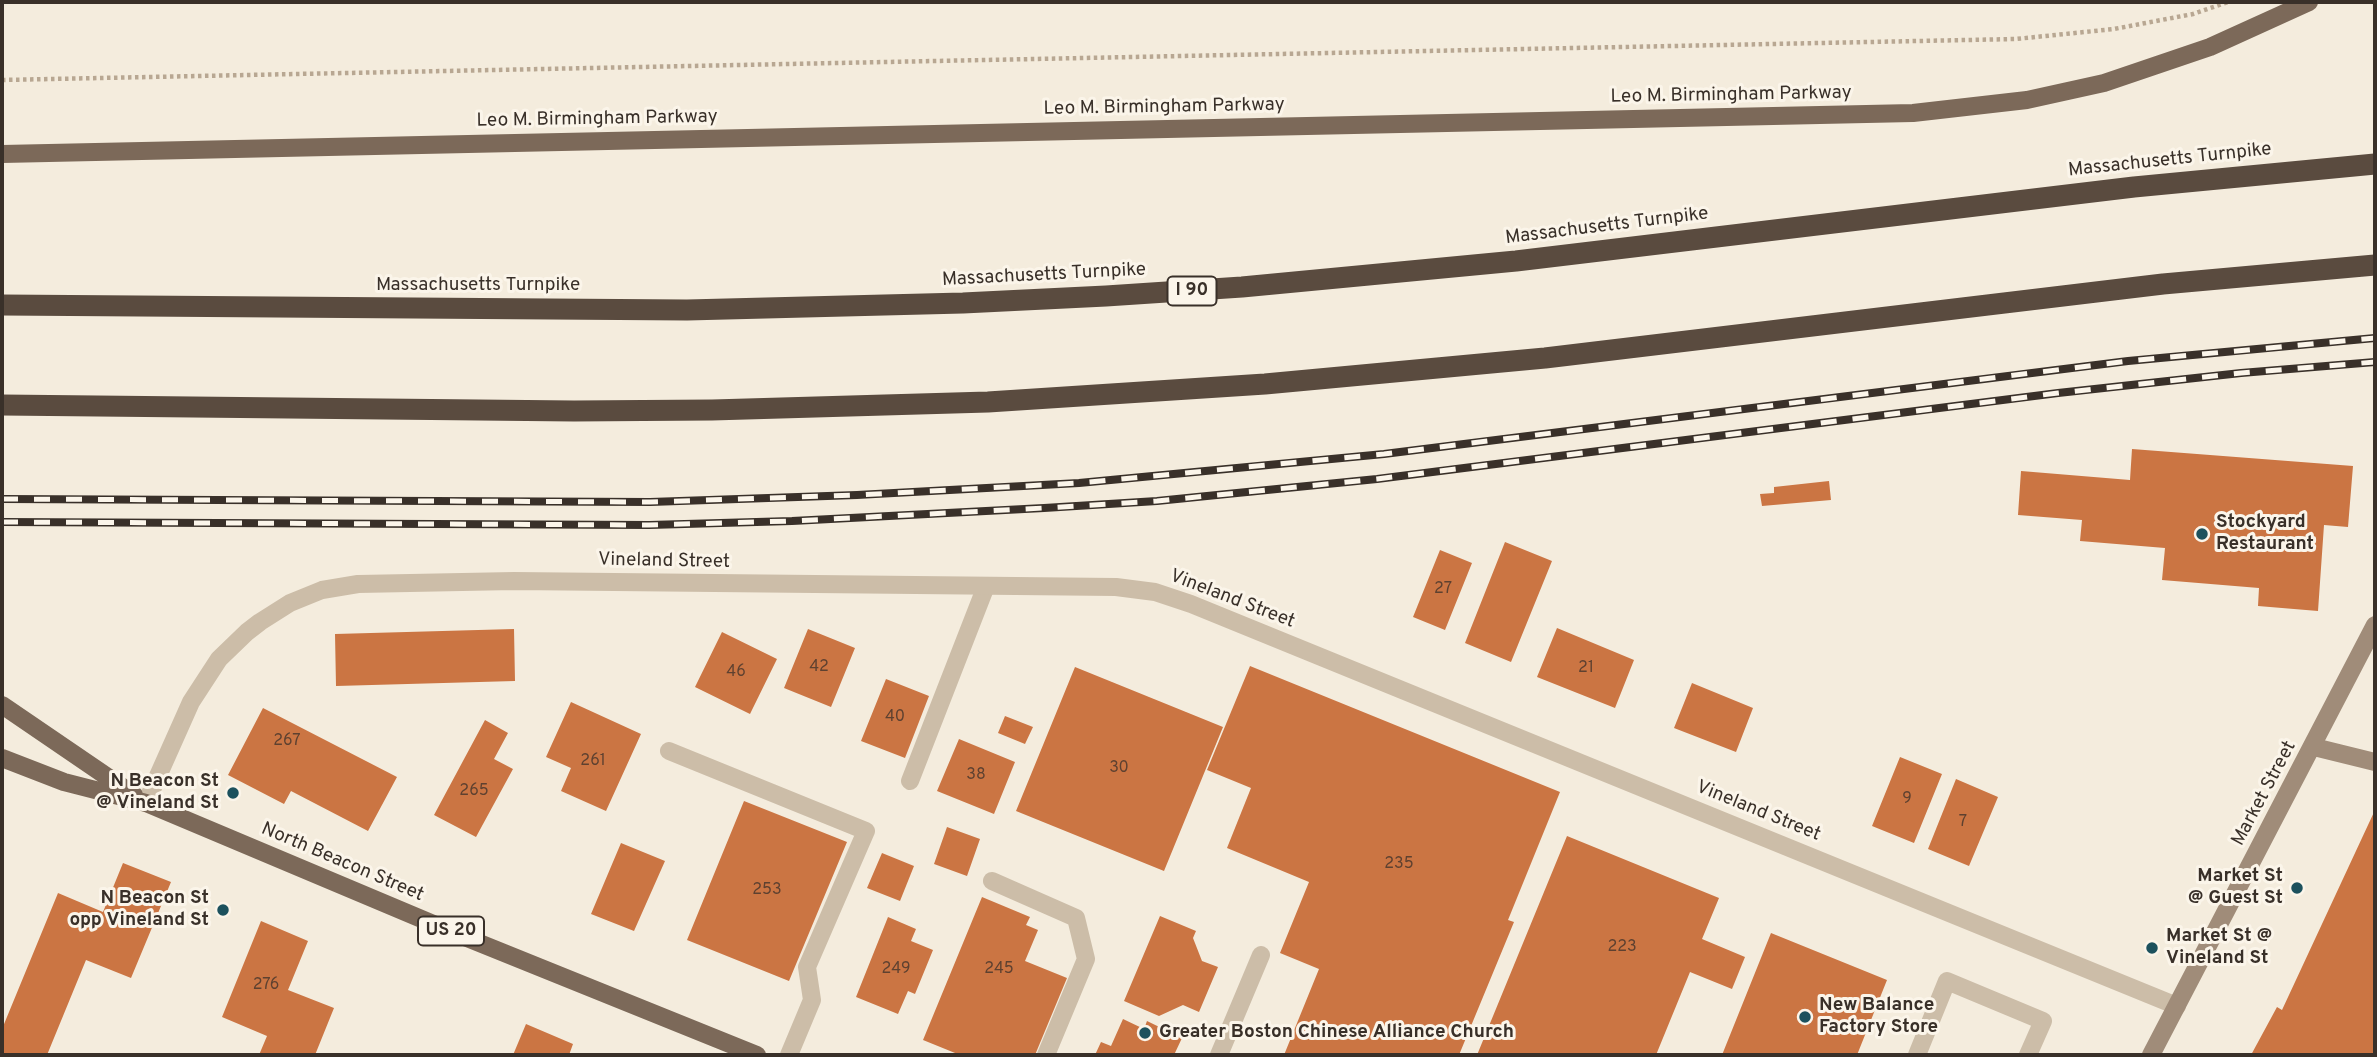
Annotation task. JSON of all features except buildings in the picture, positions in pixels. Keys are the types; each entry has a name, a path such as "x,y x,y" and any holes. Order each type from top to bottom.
{"highway":[{"name":"Massachusetts Turnpike","path":"2,305 687,310 964,303 1106,296 1242,287 1516,261 2134,187 2375,164"},
{"path":"2,405 588,411 826,407 1039,399 1265,384 1545,358 2163,284 2375,265"}],"main road":[{"name":"Leo M. Birmingham Parkway","path":"2,154 1927,112 2027,100 2104,83 2210,47 2309,2"},
{"name":"Market Street","path":"2151,1055 2314,747 2375,625"},
{"name":"North Beacon Street","path":"2,705 146,803"},
{"path":"2314,747 2375,762"},
{"name":"North Beacon Street","path":"2,758 64,782 146,803 461,936 757,1055"}],"street":[{"name":"Vineland Street","path":"146,803 191,702 219,659 247,632 268,617 290,603 323,590 368,584 513,581 1116,587 1155,592 1191,604 2177,1006"},
{"path":"910,781 986,586"},
{"path":"669,751 866,831 807,967 811,1000 789,1055"},
{"path":"992,881 1076,918 1086,960 1046,1055"},
{"path":"1219,1055 1261,955"},
{"path":"1916,1055 1947,981 2043,1021 2028,1055"}],"path":[{"path":"2,80 2015,39 2125,27 2193,14 2228,2"}],"railway":[{"path":"2,499 650,502 857,495 1079,483 1384,454 2128,361 2375,338"},
{"path":"2,522 649,525 792,521 1157,501 1377,479 2058,393 2375,362"}],"place":[{"name":"Stockyard Restaurant","path":"2202,534"},
{"name":"N Beacon St @ Vineland St","path":"233,793"},
{"name":"Market St @ Guest St","path":"2297,888"},
{"name":"N Beacon St opp Vineland St","path":"223,910"},
{"name":"Market St @ Vineland St","path":"2152,948"},
{"name":"New Balance Factory Store","path":"1805,1017"},
{"name":"Greater Boston Chinese Alliance Church","path":"1145,1033"}]}
